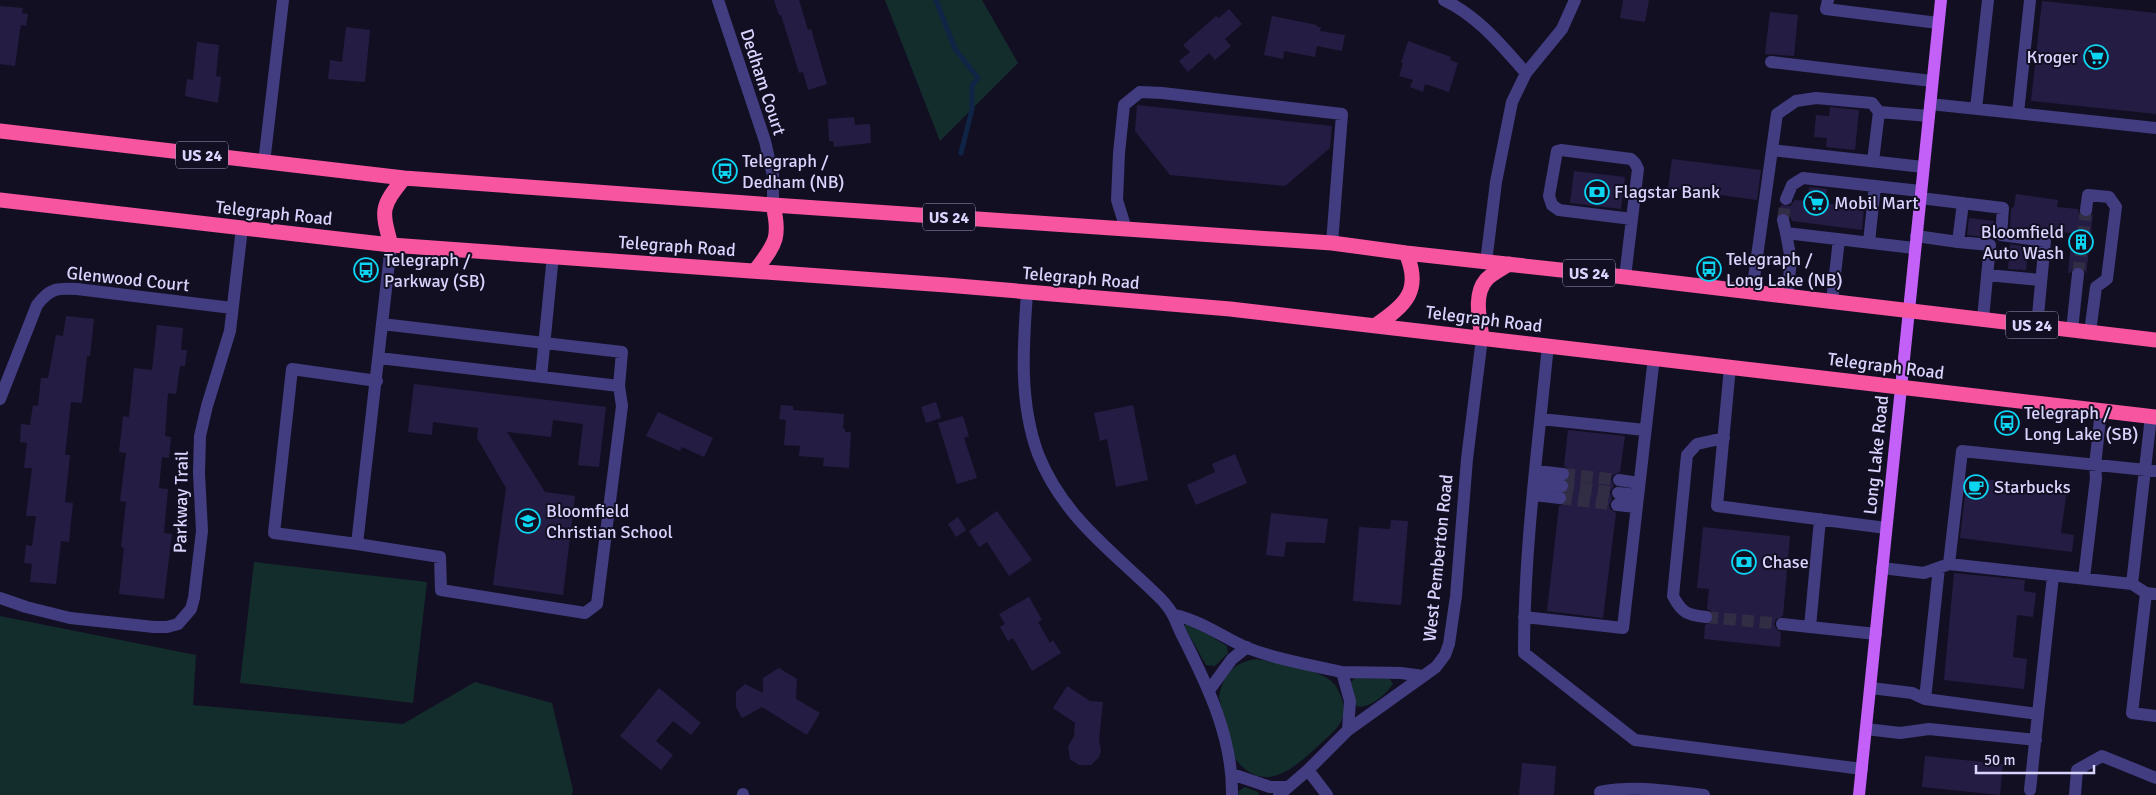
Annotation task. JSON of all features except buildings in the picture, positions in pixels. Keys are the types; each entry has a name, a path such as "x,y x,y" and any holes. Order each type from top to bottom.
{"highway":[{"name":"US 24","path":"0,131 404,178 1332,243 2156,340"},
{"path":"391,244 384,219 384,210 387,202 404,178"},
{"name":"Telegraph Road","path":"0,200 391,244 553,255 1230,309 1654,357 2154,417"},
{"path":"755,271 772,248 776,236 777,224 773,205"},
{"path":"1376,325 1403,305 1412,291 1412,272 1406,253"},
{"path":"1482,338 1479,308 1480,290 1486,280 1508,264"}],"main road":[{"name":"Long Lake Road","path":"1859,795 1941,0"}],"street":[{"path":"264,163 283,0"},
{"name":"Dedham Court","path":"718,0 765,141 773,176 773,205"},
{"path":"1444,0 1476,19 1526,73"},
{"path":"1486,262 1496,182 1512,102 1526,73 1562,29 1575,0"},
{"path":"1828,0 1826,9 1938,23"},
{"path":"1976,108 1988,0"},
{"path":"2018,113 2030,0"},
{"path":"1770,62 1932,81"},
{"path":"1126,230 1117,200 1124,105 1140,92 1162,93 1342,114 1332,243"},
{"path":"1752,292 1777,114 1796,101 1816,98 1872,103 1879,112 1873,161"},
{"path":"1879,112 1976,108 2156,128"},
{"path":"1772,150 1923,166"},
{"path":"1625,277 1632,219 1638,169 1635,162 1631,159 1557,151 1549,196 1552,205 1559,210 1632,219"},
{"path":"1786,198 1792,185 1803,178 1875,186 1962,203 2003,208 2000,235 1990,245 1983,319"},
{"path":"1868,242 1875,186"},
{"path":"2086,210 2088,195 2109,197 2116,207 2107,279 2096,287 2090,332"},
{"path":"1958,242 1962,203"},
{"path":"1788,296 1791,260 1784,226 1868,242 1958,242 1990,245"},
{"name":"Parkway Trail","path":"0,598 47,613 70,618 154,627 178,624 192,609 202,531 199,473 200,436 207,406 230,331 242,228"},
{"path":"2000,235 2045,241 2037,326"},
{"path":"1832,301 1839,238"},
{"path":"357,544 377,381 391,244"},
{"path":"541,377 553,255"},
{"path":"2072,330 2078,274"},
{"path":"1988,275 2041,280"},
{"name":"Glenwood Court","path":"0,399 38,305 45,295 52,290 77,289 232,308"},
{"path":"1027,293 1023,356 1025,397 1032,436 1042,462 1061,498 1082,524 1161,599 1175,615 1181,633 1210,690 1232,774 1232,795"},
{"path":"377,381 292,369 274,533 440,557 441,590 585,613 597,604 622,406 619,386 622,352 382,324"},
{"name":"West Pemberton Road","path":"1283,791 1308,770 1348,730 1436,667 1445,655 1456,596 1468,450 1482,338"},
{"path":"1548,345 1524,617 1524,653 1635,740 1862,769"},
{"path":"1524,617 1623,628 1654,357"},
{"path":"379,358 619,386"},
{"path":"1730,367 1717,506 1886,528"},
{"path":"2084,578 2096,478 2095,466 2101,410"},
{"path":"2132,584 2151,470 2154,417"},
{"path":"1541,419 1645,430"},
{"path":"1706,617 1694,616 1680,610 1673,596 1687,455 1698,444 1724,438"},
{"path":"1926,700 1962,451 2095,466 2151,470"},
{"path":"1535,483 1562,486 1535,483"},
{"path":"1638,495 1618,493 1638,495"},
{"path":"1810,627 1820,519"},
{"path":"1882,568 1924,573 1944,566 2084,578 2132,584 2151,593 2132,713 2156,716"},
{"path":"2030,790 2053,576"},
{"path":"1175,615 1196,621 1247,647 1283,658 1342,672 1401,673 1423,676"},
{"path":"1782,624 1876,634"},
{"path":"1210,690 1232,659 1247,647"},
{"path":"1342,672 1350,701 1348,730"},
{"path":"1871,688 1912,692 1926,700 2038,714"},
{"path":"1866,729 1900,733 1929,729 2036,740"},
{"path":"2075,795 2077,770 2102,756 2156,778"},
{"path":"1308,770 1327,795"},
{"path":"1232,774 1283,791"},
{"path":"1600,792 1621,788 1643,788 1704,795"}],"green space":[{"path":"885,0 982,0 1018,63 940,141"},
{"path":"254,562 427,582 413,703 240,683"},
{"path":"0,616 196,655 193,705 403,724 475,682 552,703 573,790 572,795 0,795"},
{"path":"1187,622 1227,646 1228,653 1215,666 1206,665 1184,626"},
{"path":"1257,659 1310,671 1329,679 1339,692 1344,709 1339,725 1308,755 1289,770 1268,777 1258,776 1247,770 1236,760 1233,755 1219,697 1223,682 1236,666"},
{"path":"1355,678 1390,679 1393,684 1382,696 1372,703 1361,707 1356,706 1351,682"},
{"path":"1245,787 1258,792 1259,795 1238,795 1239,791"}],"waterway":[{"path":"936,0 955,49 978,78 972,86 972,109 961,153"}],"tunnel":[{"path":"1783,220 1786,199"},
{"path":"2078,274 2086,210"},
{"path":"1563,474 1619,480"},
{"path":"1562,486 1618,493"},
{"path":"1560,498 1617,505"},
{"path":"1706,617 1782,624"}],"place":[{"name":"Kroger","path":"2096,57"},
{"name":"Telegraph / Dedham (NB)","path":"725,171"},
{"name":"Flagstar Bank","path":"1597,192"},
{"name":"Mobil Mart","path":"1816,203"},
{"name":"Bloomfield Auto Wash","path":"2081,242"},
{"name":"Telegraph / Long Lake (NB)","path":"1709,269"},
{"name":"Telegraph / Parkway (SB)","path":"366,270"},
{"name":"Telegraph / Long Lake (SB)","path":"2007,423"},
{"name":"Starbucks","path":"1976,487"},
{"name":"Bloomfield Christian School","path":"528,521"},
{"name":"Chase","path":"1744,562"}]}
